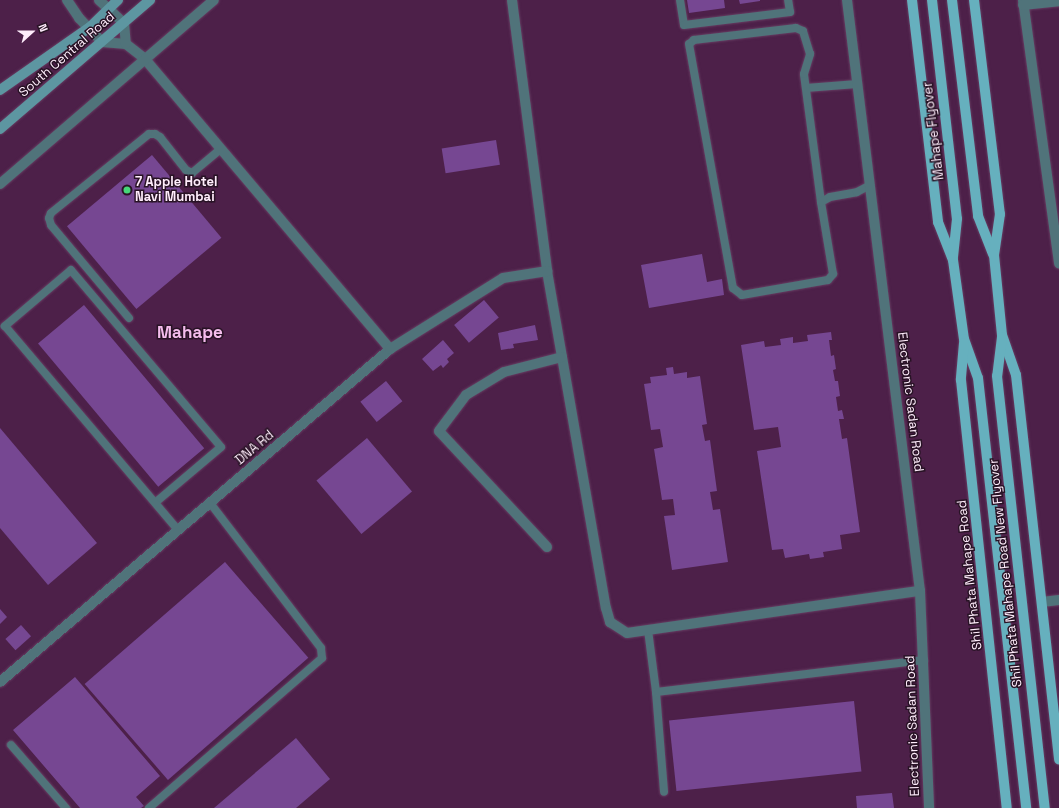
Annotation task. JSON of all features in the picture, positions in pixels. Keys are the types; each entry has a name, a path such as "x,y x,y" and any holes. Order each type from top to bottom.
{"main road":[{"name":"South Central Road","path":"0,90 90,27 118,0"},
{"name":"South Central Road","path":"0,129 150,0"},
{"path":"912,0 938,222 953,260 964,339"},
{"name":"Mahape Flyover","path":"932,0 957,219 953,260"},
{"path":"952,0 978,216 994,255"},
{"path":"974,0 1000,214 994,255 1002,335 1016,374 1059,760"},
{"name":"Shil Phata Mahape Road New Flyover","path":"1002,335 997,376 1045,808"},
{"name":"Shil Phata Mahape Road New Flyover","path":"964,339 978,378 1026,808"},
{"name":"Shil Phata Mahape Road","path":"964,339 961,380 1007,808"}],"street":[{"path":"67,0 80,18 90,27 102,42 126,44 145,59 390,349"},
{"path":"99,0 124,23 126,44"},
{"path":"0,184 214,0"},
{"path":"512,0 547,272 606,608 610,622 627,633 920,591"},
{"name":"Electronic Sadan Road","path":"847,0 920,591 929,808"},
{"path":"1059,1 1023,3 1056,220 1059,264"},
{"name":"DNA Rd","path":"0,682 390,349 503,278 547,272"},
{"path":"547,547 439,431 466,395 504,372 562,357"},
{"path":"1042,602 1059,600"}],"lane":[{"path":"680,0 684,25 790,12 788,0"},
{"path":"796,28 803,31 810,54 804,74 821,202 833,274 828,280 742,296 733,288 689,44 694,40 796,28"},
{"path":"806,88 857,84"},
{"path":"129,318 50,225 49,218 51,213 149,134 154,134 160,137 186,170 192,173 221,149"},
{"path":"821,202 830,197 857,192 870,185"},
{"path":"156,502 221,447 71,270 6,326 156,502 178,530"},
{"path":"148,808 322,658 321,648 210,503"},
{"path":"648,630 656,692 664,792"},
{"path":"656,692 924,660"},
{"path":"11,745 66,808"}],"building":[{"path":"687,0 724,0 725,8 689,13"},
{"path":"739,0 760,0 760,1 740,4"},
{"path":"496,140 500,165 446,173 442,149"},
{"path":"152,155 221,238 136,309 67,226"},
{"path":"702,254 707,282 722,279 724,295 649,308 641,265"},
{"path":"484,300 499,318 469,343 454,325"},
{"path":"84,305 204,448 158,487 38,344"},
{"path":"535,325 538,340 513,344 514,348 501,350 498,333"},
{"path":"831,332 832,340 829,340 831,356 834,355 836,369 833,370 835,381 838,381 840,396 836,397 838,411 842,410 844,419 839,419 842,439 847,438 860,532 840,535 842,549 823,552 824,557 810,559 809,554 785,558 783,549 772,550 757,451 781,447 778,427 754,430 741,345 764,341 765,347 781,345 780,339 793,337 793,343 808,341 807,335"},
{"path":"443,340 454,353 447,359 449,362 443,368 441,365 433,371 422,359"},
{"path":"673,367 674,374 687,372 687,378 700,376 707,424 702,425 705,441 710,440 717,491 710,492 713,510 720,509 728,562 672,570 664,516 675,515 673,499 662,500 654,449 663,447 660,429 651,430 644,384 651,383 650,377 667,375 666,368"},
{"path":"386,381 402,401 377,422 360,402"},
{"path":"0,428 97,543 48,585 0,528"},
{"path":"367,438 412,492 361,534 316,480"},
{"path":"225,562 308,658 168,780 85,684"},
{"path":"0,609 7,617 0,624"},
{"path":"21,625 31,636 15,650 5,639"},
{"path":"75,677 160,776 136,797 144,806 141,808 80,808 13,730"},
{"path":"854,701 861,772 676,791 669,720"},
{"path":"296,738 330,779 296,808 214,808"},
{"path":"892,793 894,808 857,808 856,796"}],"place":[{"name":"7 Apple Hotel Navi Mumbai","path":"127,190"}],"district":[{"name":"Mahape","path":"190,333"}]}
